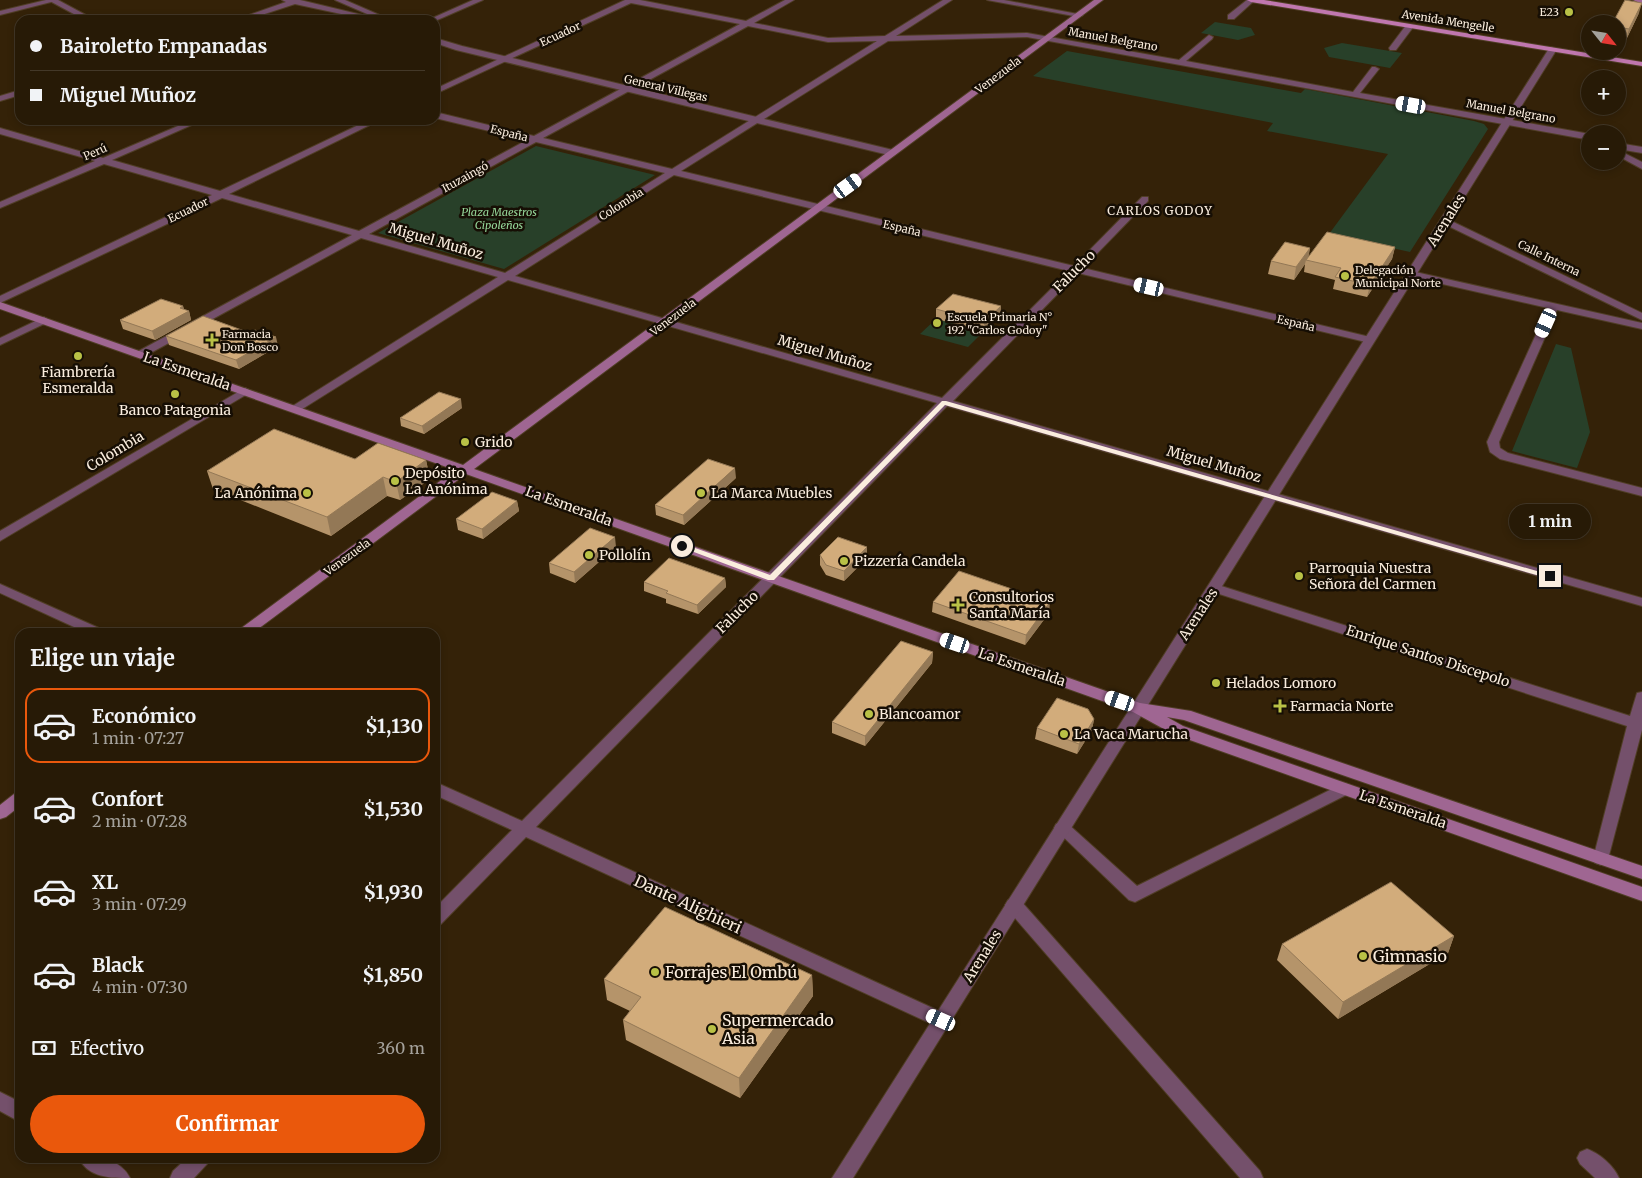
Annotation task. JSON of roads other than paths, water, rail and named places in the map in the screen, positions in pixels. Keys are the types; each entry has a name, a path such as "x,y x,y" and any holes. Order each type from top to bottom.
{"main road":[{"name":"Venezuela","path":"250,628 1100,0"},
{"name":"Avenida Mengelle","path":"1251,0 1642,64"},
{"name":"La Esmeralda","path":"0,305 1138,708 1178,730 1642,894"},
{"name":"La Esmeralda","path":"1138,708 1186,715 1642,874"},
{"path":"0,813 15,802"}],"street":[{"path":"0,13 54,0 82,15"},
{"path":"338,0 375,15"},
{"path":"440,17 479,0"},
{"name":"Manuel Belgrano","path":"630,0 828,40 1017,35 1047,39 1354,95 1581,142"},
{"name":"Ecuador","path":"440,90 630,0"},
{"name":"Ituzaingó","path":"140,354 790,0"},
{"name":"Colombia","path":"295,409 948,0"},
{"path":"991,0 1079,15"},
{"path":"1232,18 1251,0"},
{"path":"253,15 294,1 357,15"},
{"path":"1393,48 1410,26"},
{"path":"1180,63 1209,37"},
{"name":"General Villegas","path":"440,42 504,60 625,90 893,153"},
{"name":"Arenales","path":"842,1178 1553,49"},
{"path":"1354,95 1375,69"},
{"path":"0,99 15,94"},
{"name":"España","path":"440,116 1370,340"},
{"name":"Perú","path":"0,206 187,125"},
{"name":"Ecuador","path":"0,300 365,125"},
{"name":"Manuel Belgrano","path":"1505,126 1581,135"},
{"name":"Miguel Muñoz","path":"0,131 1642,602"},
{"path":"1626,147 1642,150"},
{"path":"1626,157 1642,166"},
{"name":"Falucho","path":"440,914 1145,199"},
{"name":"Calle Interna","path":"1445,221 1642,317"},
{"path":"1411,274 1642,326"},
{"path":"1554,306 1493,442 1494,449 1504,456 1642,492"},
{"path":"0,342 44,320"},
{"name":"Colombia","path":"0,537 245,391"},
{"path":"0,588 87,628"},
{"name":"Enrique Santos Discepolo","path":"1215,588 1639,724"},
{"path":"1602,859 1639,724 1642,697"},
{"path":"1062,828 1134,894 1344,789"},
{"name":"Dante Alighieri","path":"440,790 941,1020"},
{"path":"1014,905 1253,1178"},
{"path":"0,1100 15,1110"},
{"path":"1587,1158 1609,1178"},
{"path":"97,1163 120,1178"},
{"path":"180,1178 195,1163"}],"place":[{"name":"E23","path":"1569,12"},
{"name":"Delegación Municipal Norte","path":"1345,276"},
{"name":"Escuela Primaria N° 192 \"Carlos Godoy\"","path":"937,323"},
{"name":"Farmacia Don Bosco","path":"212,340"},
{"name":"Fiambrería Esmeralda","path":"78,356"},
{"name":"Banco Patagonia","path":"175,394"},
{"name":"Grido","path":"465,442"},
{"name":"Depósito La Anónima","path":"395,481"},
{"name":"La Anónima","path":"307,493"},
{"name":"La Marca Muebles","path":"701,493"},
{"name":"Pollolín","path":"589,555"},
{"name":"Pizzería Candela","path":"844,561"},
{"name":"Parroquia Nuestra Señora del Carmen","path":"1299,576"},
{"name":"Consultorios Santa María","path":"958,605"},
{"name":"Helados Lomoro","path":"1216,683"},
{"name":"Farmacia Norte","path":"1280,706"},
{"name":"Blancoamor","path":"869,714"},
{"name":"La Vaca Marucha","path":"1064,734"},
{"name":"Gimnasio","path":"1363,956"},
{"name":"Forrajes El Ombú","path":"655,972"},
{"name":"Supermercado Asia","path":"712,1029"}],"district":[{"name":"CARLOS GODOY","path":"1160,210"}],"park label":[{"name":"Plaza Maestros Cipoleños","path":"499,218"}]}
